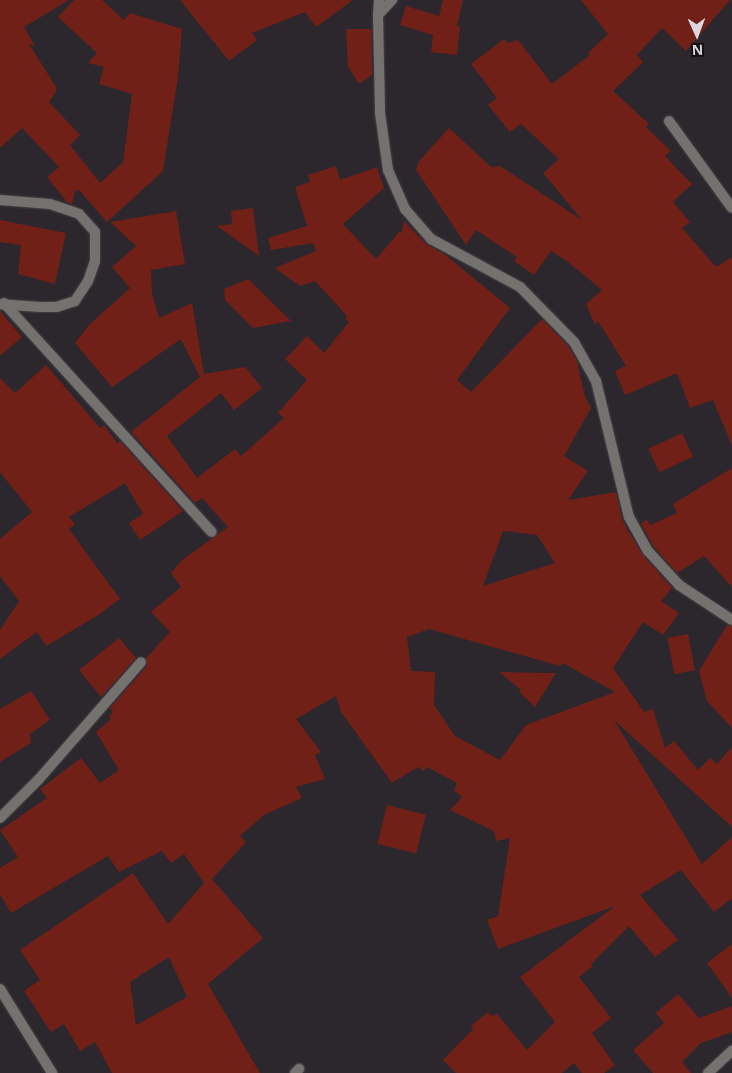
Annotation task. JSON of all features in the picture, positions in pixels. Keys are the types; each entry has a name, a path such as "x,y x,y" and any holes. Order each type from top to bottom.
{"street":[{"path":"379,0 380,113 388,170 405,209 432,239 520,287 574,342 596,381 629,517 648,551 680,585 732,620"},
{"path":"378,14 392,0"},
{"path":"669,121 732,208"},
{"path":"0,200 50,204 79,214 95,232 95,261 88,281 75,301 56,307 40,308 2,304"},
{"path":"2,304 212,532"},
{"path":"0,818 39,779 141,662"},
{"path":"0,989 52,1073"},
{"path":"708,1073 732,1052"}],"building":[{"path":"0,0 69,0 24,27 35,46 29,44 56,87 56,92 49,102 80,135 70,145 100,183 123,162 132,94 99,84 104,67 88,63 97,53 58,17 74,0 102,0 124,20 130,13 182,29 178,77 163,171 107,222 79,190 75,191 72,204 67,202 47,177 59,167 22,128 0,148"},
{"path":"180,0 353,0 316,27 305,12 252,33 257,40 229,61"},
{"path":"443,0 463,0 457,26 460,26 457,55 431,52 433,35 400,25 406,6 439,16"},
{"path":"581,0 730,0 686,51 662,28 637,55 643,62 613,91 649,124 646,127 671,151 665,156 692,184 673,202 690,222 682,228 716,267 732,257 732,446 713,400 690,408 677,373 625,395 615,371 626,366 598,321 595,325 586,304 602,290 568,262 551,251 534,275 514,261 517,257 476,230 466,245 416,170 419,161 449,128 491,167 500,166 582,220 543,173 559,159 521,124 510,132 488,105 497,98 471,64 504,39 508,43 518,40 552,84 590,55 588,53 608,34"},
{"path":"346,29 371,29 372,75 359,84 348,67"},
{"path":"336,166 340,180 377,167 384,188 343,224 376,259 400,231 401,234 404,221 426,244 444,254 510,308 457,380 471,392 542,319 568,346 577,361 585,397 591,408 564,456 588,471 568,500 616,492 622,519 628,531 643,555 672,588 661,601 679,613 663,635 643,622 613,668 644,712 653,709 665,748 674,741 698,770 710,758 717,764 732,747 732,827 614,720 702,864 732,837 732,898 714,912 681,870 640,895 678,940 655,957 629,926 591,964 593,966 579,977 611,1018 592,1033 615,1065 604,1073 582,1073 574,1063 562,1073 456,1073 443,1060 473,1029 471,1026 488,1012 491,1016 497,1014 527,1050 555,1022 520,977 615,906 498,949 487,920 498,916 510,838 496,841 494,831 450,810 462,797 454,790 457,783 427,767 424,771 418,767 392,783 341,712 336,696 296,719 321,752 315,755 325,779 296,787 302,798 264,815 240,836 246,842 212,879 263,938 208,984 260,1073 112,1073 95,1042 80,1051 64,1024 51,1032 24,991 40,980 20,950 133,873 168,924 204,883 184,854 171,863 162,851 119,872 108,856 11,913 0,894 0,868 18,857 0,830 47,798 40,789 81,758 100,783 119,770 96,732 111,719 109,716 113,712 110,708 146,667 146,658 170,632 151,612 181,587 171,573 182,560 228,527 202,498 195,503 131,432 200,377 181,339 112,387 75,343 90,324 130,288 112,267 136,246 110,222 176,211 185,264 151,270 152,293 159,318 192,303 204,374 245,367 262,388 234,410 221,393 167,436 197,478 235,449 241,456 284,418 278,413 307,380 285,359 307,336 324,353 349,322 345,319 347,316 315,281 300,286 275,268 316,251 313,243 271,250 268,238 307,226 295,187 310,182 308,175","holes":["503,531 537,535 555,563 483,586","429,629 560,666 563,663 615,692 526,725 500,760 455,736 434,705 435,672 411,671 407,637","169,957 187,997 136,1025 130,982"]},
{"path":"253,208 259,256 217,226 232,224 231,211"},
{"path":"0,220 66,233 55,284 18,274 21,245 0,242"},
{"path":"248,279 291,321 253,328 225,300 224,289"},
{"path":"0,311 22,337 0,356"},
{"path":"46,365 100,428 104,425 117,443 120,441 183,511 140,540 129,523 143,514 125,483 69,517 75,524 69,529 120,599 97,616 46,646 37,632 0,659 0,630 19,601 0,576 0,539 32,512 0,472 0,378 15,393"},
{"path":"682,433 693,457 659,472 648,449"},
{"path":"732,468 732,587 704,556 677,573 654,547 641,524 647,519 650,525 677,513 673,504"},
{"path":"727,625 732,627 732,728 707,701 699,671"},
{"path":"688,634 695,670 674,674 667,638"},
{"path":"119,638 136,658 101,697 79,670"},
{"path":"499,672 556,673 535,707 519,692 521,690"},
{"path":"31,691 50,720 30,734 31,743 0,762 0,709"},
{"path":"387,805 426,815 416,853 377,844"},
{"path":"732,944 732,998 707,963"},
{"path":"678,994 699,1018 732,1006 732,1032 701,1043 682,1062 691,1073 653,1073 633,1050 664,1023 656,1013"}]}
